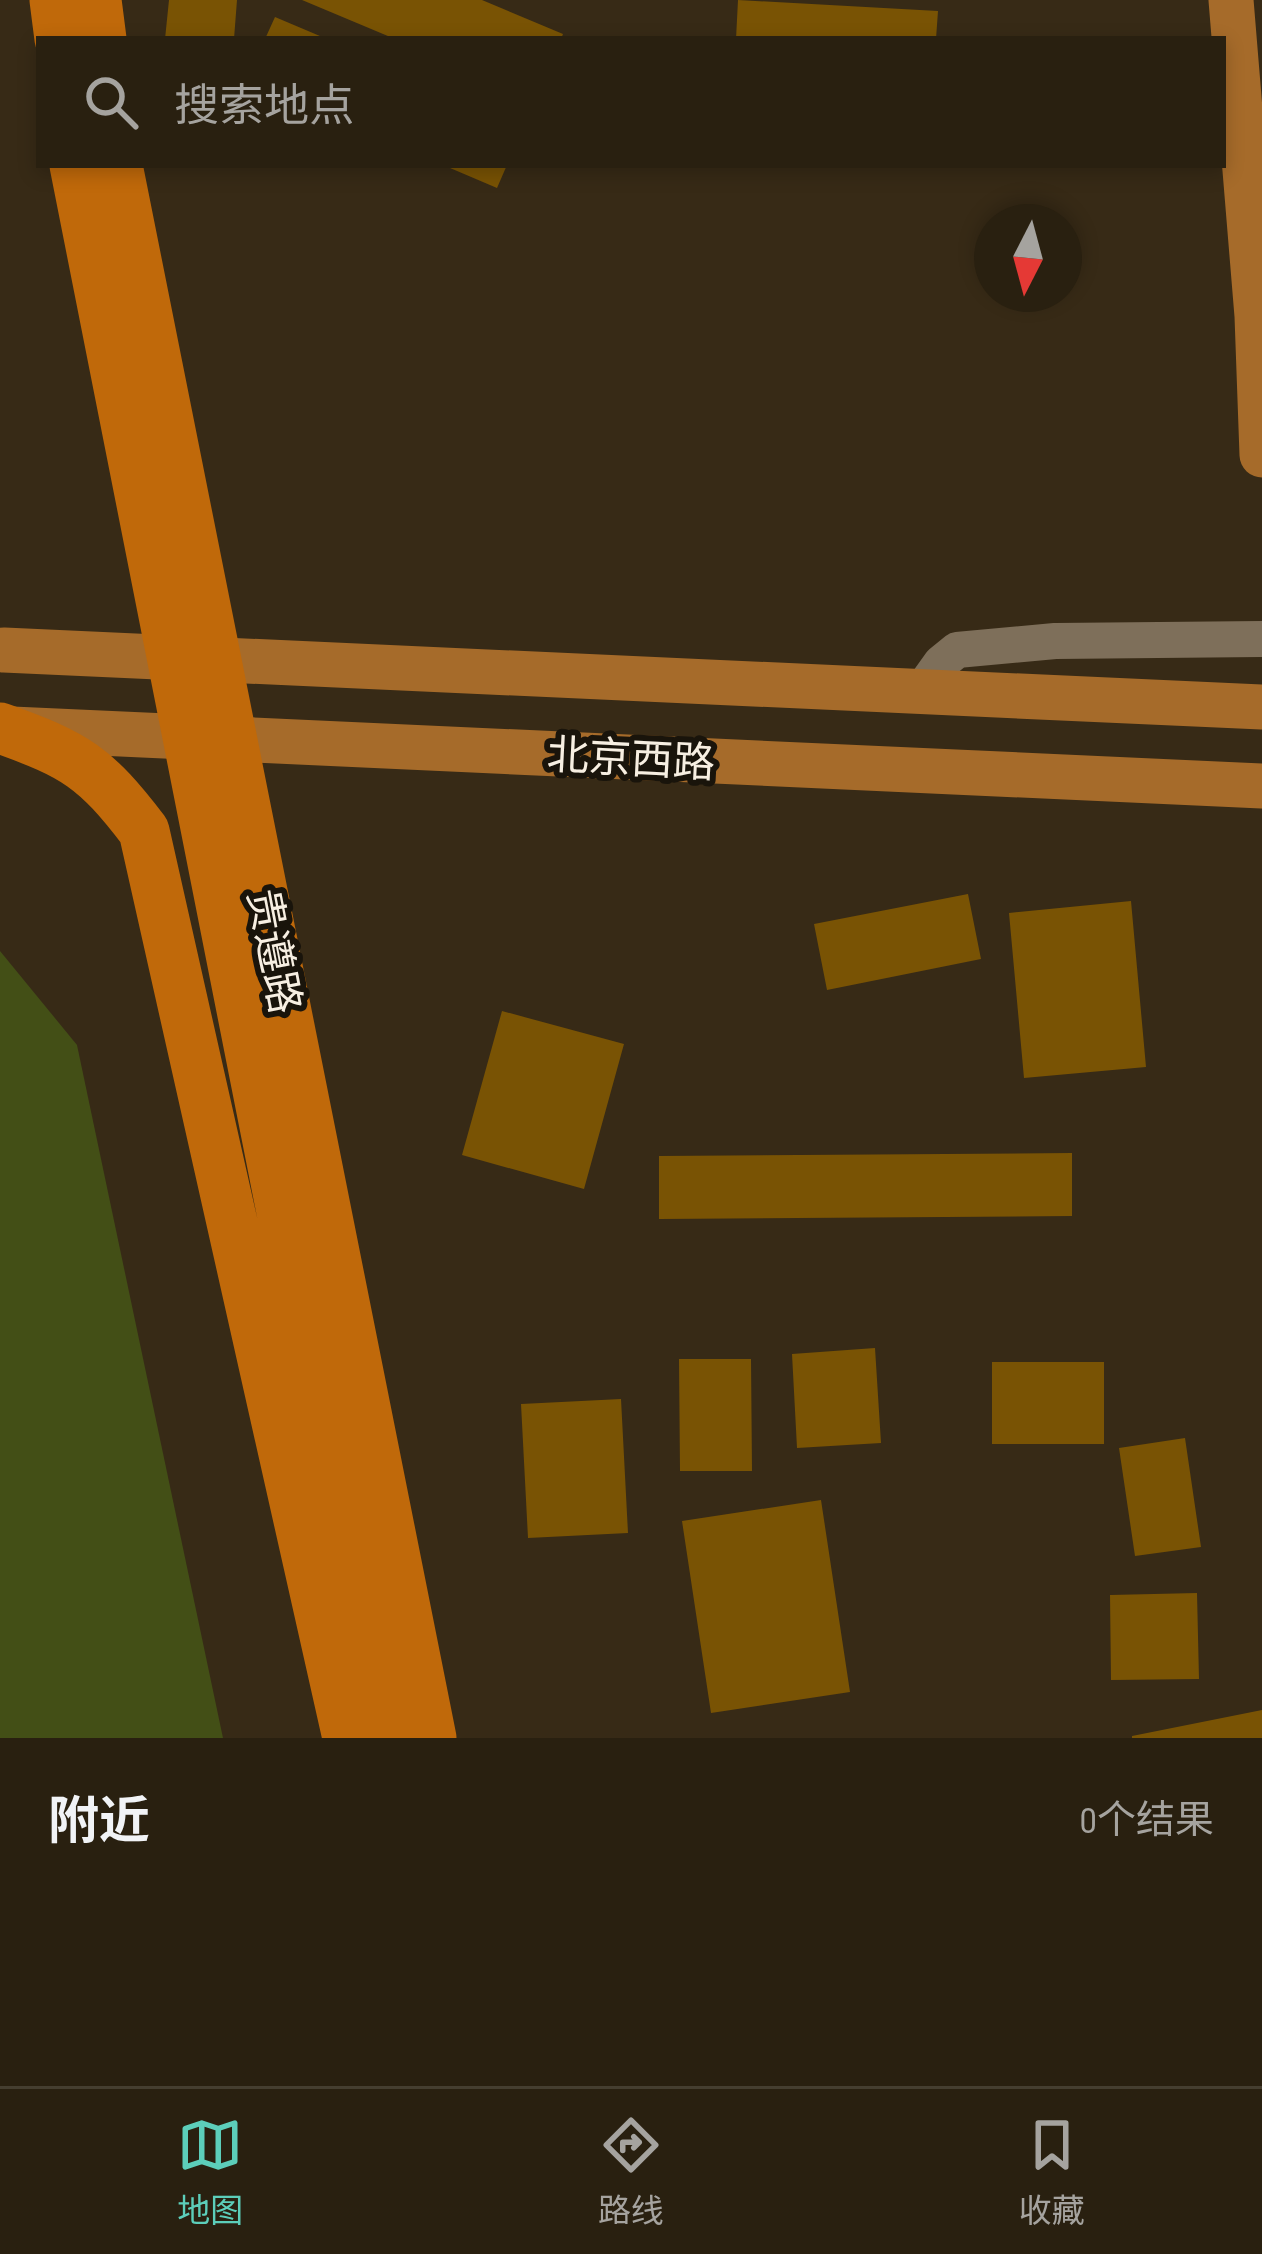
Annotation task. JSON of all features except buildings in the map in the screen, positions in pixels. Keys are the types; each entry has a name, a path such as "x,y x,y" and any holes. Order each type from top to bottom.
{"highway":[{"path":"55,0 60,36"},
{"path":"96,0 101,36"},
{"name":"贵遵路","path":"76,168 386,1738"},
{"name":"贵遵路","path":"118,168 431,1738"},
{"path":"0,728 61,750 92,772 144,831 348,1738"}],"main road":[{"path":"1231,0 1255,212 1262,455"},
{"name":"北京西路","path":"4,650 1255,707"},
{"name":"北京西路","path":"0,728 1262,786"}],"street":[{"path":"921,692 941,663 957,650 1055,640 1262,639"}],"green space":[{"path":"0,951 77,1045 223,1738 0,1738"}]}
